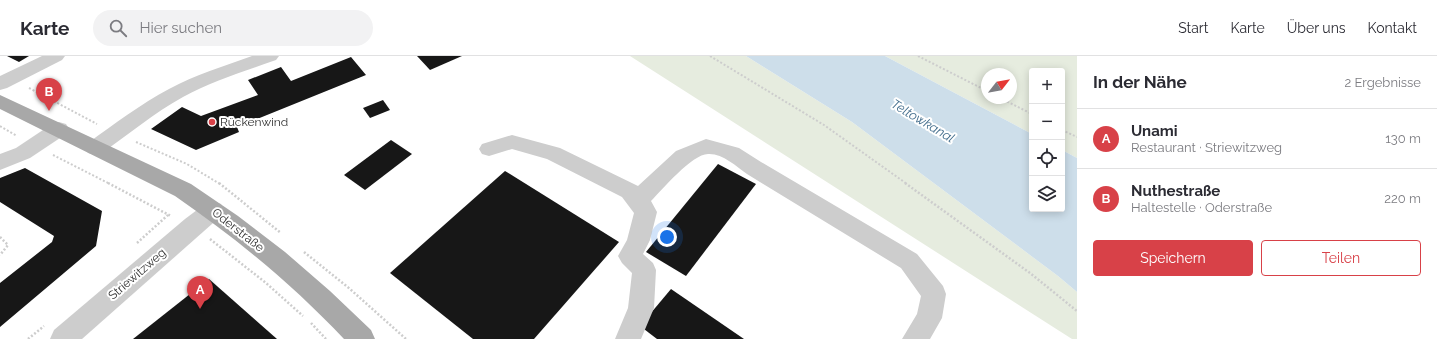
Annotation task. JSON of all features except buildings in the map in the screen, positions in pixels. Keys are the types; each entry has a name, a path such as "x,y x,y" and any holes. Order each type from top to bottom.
{"main road":[{"name":"Oderstraße","path":"0,101 183,190 213,210 256,244 320,298 362,339"}],"street":[{"path":"0,84 56,56"},
{"path":"95,148 153,107 178,92 223,73 270,56"},
{"path":"0,162 23,153 59,129"},
{"path":"489,149 512,142 553,153 630,191 646,212 638,240 630,256 644,270 641,308 628,339"},
{"path":"637,201 683,156 706,146 732,153 754,168 909,261 934,294 929,318 915,339"},
{"name":"Striewitzweg","path":"63,339 213,210"}],"path":[{"path":"710,56 824,125 1030,273 1077,311"},
{"path":"918,56 981,88"},
{"path":"1012,104 1029,112"},
{"path":"1065,131 1077,137"},
{"path":"35,145 168,215"},
{"path":"193,226 266,284 308,320 326,339"},
{"path":"0,237 8,245 0,255"}],"shaded area":[{"path":"630,56 746,56 852,122 1058,276 1077,292 1077,339 1072,339"},
{"path":"885,56 1077,56 1077,158 1065,152 1065,68 1029,68 1029,132"}],"water":[{"name":"Teltowkanal","path":"746,56 885,56 1029,132 1029,212 1065,212 1065,152 1077,158 1077,292 1058,276 852,122"}],"place":[{"name":"Nuthestraße","path":"49,111"},
{"name":"Rückenwind","path":"212,122"},
{"name":"Unami","path":"200,309"}]}
